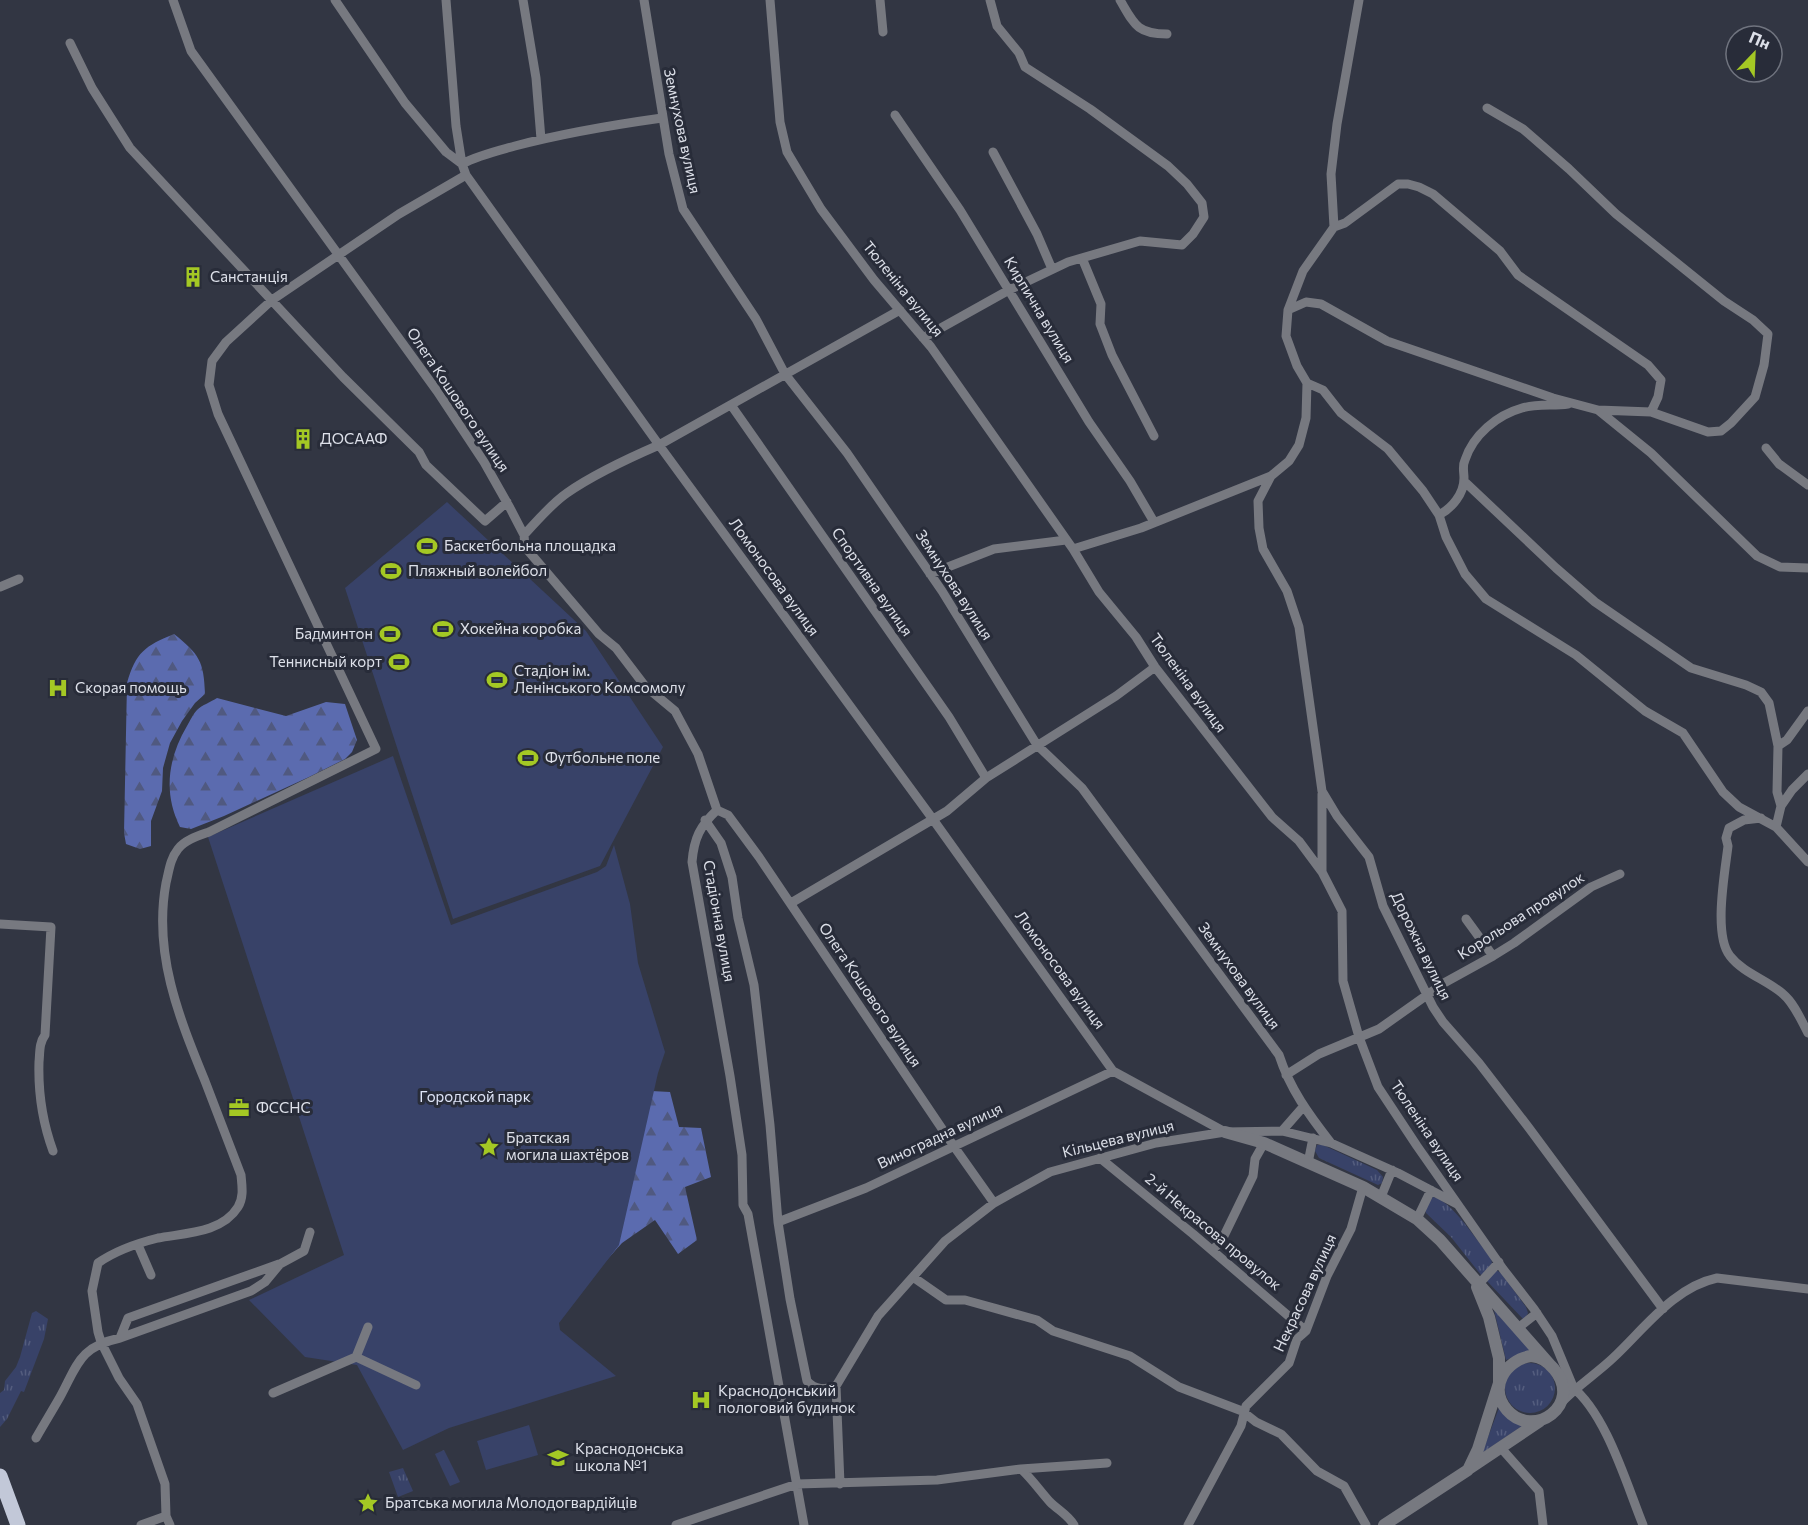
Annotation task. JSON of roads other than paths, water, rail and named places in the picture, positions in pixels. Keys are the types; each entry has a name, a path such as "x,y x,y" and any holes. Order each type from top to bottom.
{"highway":[{"path":"2,1481 18,1525"}],"street":[{"name":"Олега Кошового вулиця","path":"173,0 191,51 437,392 484,462 507,502 524,535 525,547 599,634 616,648 645,686 675,711 698,754 717,810 728,815 791,903 994,1203"},
{"name":"Ломоносова вулиця","path":"335,0 405,103 446,152 462,164 466,175 659,445 932,818 1113,1071 1225,1132"},
{"path":"446,0 456,126 462,164 478,156 541,139 590,128 662,118"},
{"path":"523,0 536,78 541,139"},
{"name":"Земнухова вулиця","path":"644,0 662,118 683,209 756,319 785,374 847,453 930,574 1037,745 1082,788 1279,1055 1286,1075 1303,1107 1331,1143"},
{"name":"Тюленіна вулиця","path":"770,0 780,122 787,152 821,209 874,280 923,338 1073,549 1099,592 1136,637 1155,668 1272,818 1299,842 1322,872 1342,911 1343,981 1359,1037 1378,1087 1537,1313 1552,1336 1575,1389"},
{"path":"880,0 882,32"},
{"path":"923,338 1009,290 1082,258 1140,241 1182,245 1193,234 1204,217 1202,203 1187,184 1168,166 1090,109 1026,67 1019,53 997,26 990,0"},
{"path":"1120,0 1134,23 1142,30 1152,34 1167,34"},
{"path":"1334,227 1332,164 1359,0"},
{"path":"70,43 92,88 130,148 343,377 419,452 426,465 485,521 507,502"},
{"path":"1288,310 1306,302 1321,304 1388,341 1573,404 1598,410 1651,412 1708,432 1721,431 1731,423 1755,397 1764,365 1768,334 1754,320 1724,301 1616,214 1523,129 1487,108"},
{"name":"Кирпична вулиця","path":"896,115 960,210 1089,422 1130,481 1154,522"},
{"path":"993,152 1053,269"},
{"path":"141,1525 168,1521 165,1484 137,1404 119,1378 100,1342 92,1291 98,1263 112,1253 155,1239 219,1225 238,1207 242,1195 241,1175 178,1016 170,986 162,936 163,899 170,861 178,848 192,838 209,832 376,749 218,414 209,385 212,361 226,342 272,300 399,214 466,175"},
{"path":"1073,549 1141,528 1271,476 1289,461 1299,445 1306,418 1307,383 1297,366 1286,336 1288,310 1303,271 1334,227 1346,223 1398,184 1419,187 1433,194 1500,251 1518,275 1648,365 1661,380 1658,397 1651,412"},
{"path":"1082,258 1101,304 1100,324 1112,355 1154,436"},
{"path":"524,535 550,507 567,493 659,445 900,310"},
{"path":"1307,383 1323,390 1341,413 1389,449 1439,515 1446,537 1465,574 1486,599 1576,655 1645,711 1683,733 1723,792 1739,807 1776,827 1808,862"},
{"path":"1439,515 1450,509 1465,482 1463,462 1472,443 1495,420 1522,408 1573,404"},
{"name":"Спортивна вулиця","path":"731,405 949,717 986,778"},
{"path":"1598,410 1651,453 1757,556 1780,567 1808,568"},
{"path":"1766,448 1779,464 1808,485"},
{"name":"Дорожна вулиця","path":"1271,476 1258,501 1259,528 1263,549 1287,591 1299,627 1322,791 1337,816 1369,857 1383,906 1443,1022 1479,1063 1529,1128 1663,1309"},
{"path":"1465,482 1595,602 1691,668 1761,692 1768,703 1778,746 1777,792 1781,806"},
{"path":"930,574 994,549 1066,540"},
{"path":"0,587 19,579"},
{"path":"791,903 947,811 986,778 1116,696 1155,668"},
{"path":"1778,746 1787,740 1808,711"},
{"path":"1776,827 1781,806 1792,790 1808,774"},
{"path":"1322,791 1322,872"},
{"path":"705,820 717,810"},
{"path":"1761,818 1744,820 1729,828 1726,838 1728,846 1721,915 1724,940 1729,956 1785,996 1808,1033"},
{"name":"Стадіонна вулиця","path":"705,820 721,843 732,877 738,918 754,985 770,1125 778,1222 795,1328 807,1381 818,1388 836,1386"},
{"name":"Стадіонна вулиця","path":"705,820 694,845 692,862 718,999 742,1155 744,1205 748,1214 804,1525"},
{"name":"Корольова провулок","path":"1286,1075 1319,1054 1378,1029 1444,983 1493,956 1591,887 1620,874"},
{"path":"1466,919 1493,956"},
{"path":"0,924 51,927 45,1035 40,1041 38,1086 45,1128 53,1151"},
{"name":"Виноградна вулиця","path":"778,1222 866,1188 1113,1071"},
{"path":"1282,1131 1303,1107"},
{"path":"1225,1132 1282,1131 1331,1143 1392,1170 1459,1205"},
{"name":"Кільцева вулиця","path":"836,1386 878,1316 945,1241 994,1203 1050,1172 1156,1143 1225,1132 1264,1143 1363,1188 1417,1219 1440,1240 1562,1378"},
{"path":"1308,1163 1313,1138"},
{"path":"1212,1251 1221,1242 1253,1176 1255,1159 1264,1143"},
{"name":"2-й Некрасова провулок","path":"1100,1158 1306,1331"},
{"path":"1381,1197 1392,1170"},
{"name":"Некрасова вулиця","path":"1188,1525 1242,1426 1246,1406 1289,1363 1297,1339 1306,1331 1327,1276 1352,1229 1363,1188"},
{"path":"1417,1219 1431,1190"},
{"path":"120,1338 128,1318 280,1264 304,1251 310,1232"},
{"path":"138,1245 151,1275"},
{"path":"1499,1262 1476,1282 1489,1317 1499,1358 1502,1402 1514,1416 1525,1420 1544,1418"},
{"path":"36,1438 74,1368 100,1342 120,1338 251,1291 265,1282 280,1264"},
{"path":"913,1277 946,1300 965,1300 1037,1320 1053,1331 1130,1356 1179,1387 1245,1413 1256,1422 1281,1434 1317,1471 1344,1486 1366,1525"},
{"path":"1384,1525 1544,1418 1685,1291 1705,1280 1717,1278 1808,1289"},
{"path":"1518,1328 1537,1313"},
{"path":"273,1393 356,1357 368,1327"},
{"path":"356,1357 416,1385"},
{"path":"1467,1470 1478,1449 1499,1383 1508,1366 1518,1359 1537,1357 1543,1358 1551,1366"},
{"path":"1562,1378 1587,1400 1598,1417 1643,1525"},
{"path":"1558,1407 1563,1396 1562,1378"},
{"path":"836,1386 840,1484"},
{"path":"1501,1448 1539,1491 1543,1525"},
{"path":"676,1525 797,1484 937,1480 1021,1469 1107,1463"},
{"path":"1021,1469 1074,1525"}],"place":[{"name":"Санстанція","path":"193,277"},
{"name":"ДОСААФ","path":"303,439"},
{"name":"Баскетбольна площадка","path":"427,546"},
{"name":"Пляжный волейбол","path":"391,571"},
{"name":"Хокейна коробка","path":"443,629"},
{"name":"Бадминтон","path":"390,634"},
{"name":"Теннисный корт","path":"399,662"},
{"name":"Стадіон ім. Ленінського Комсомолу","path":"497,680"},
{"name":"Скорая помощь","path":"58,688"},
{"name":"Футбольне поле","path":"528,758"},
{"name":"ФССНС","path":"239,1108"},
{"name":"Братская могила шахтёров","path":"489,1147"},
{"name":"Краснодонський пологовий будинок","path":"701,1400"},
{"name":"Краснодонська школа №1","path":"558,1458"},
{"name":"Братська могила Молодогвардійців","path":"368,1503"}],"park label":[{"name":"Городской парк","path":"475,1097"}]}
